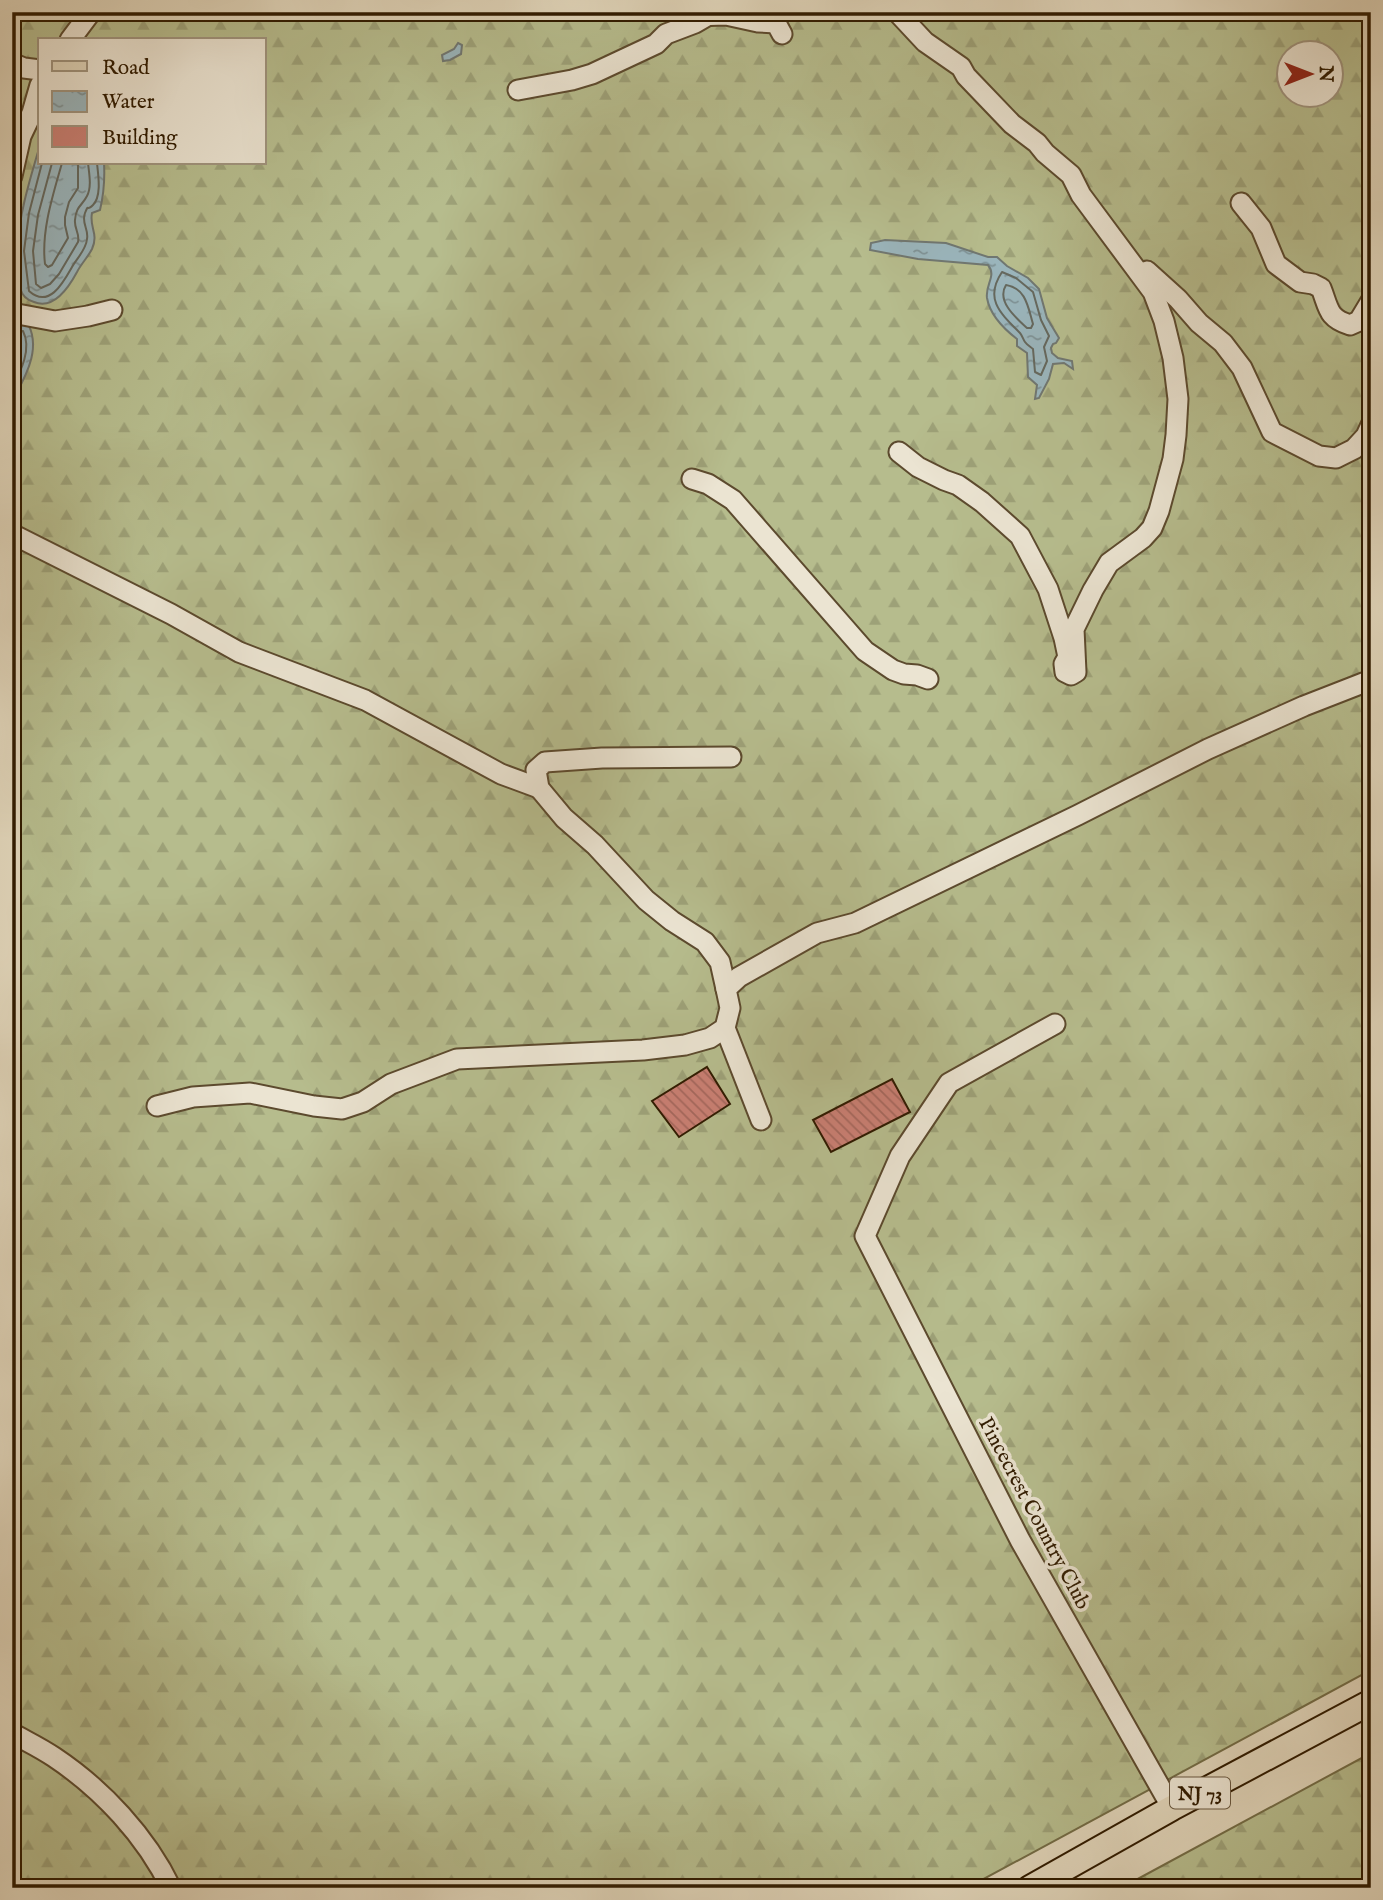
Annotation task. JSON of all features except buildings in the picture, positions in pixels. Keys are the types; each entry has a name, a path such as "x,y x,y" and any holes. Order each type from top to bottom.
{"main road":[{"name":"NJ 73","path":"1030,1888 1172,1808 1371,1702"}],"street":[{"path":"72,38 91,12"},
{"path":"674,12 693,16 726,15 776,23 782,34"},
{"path":"897,12 925,42 961,67 966,76 1012,124 1071,175 1081,195 1153,292 1164,321 1173,358 1178,399 1173,459 1152,528 1109,563 1074,629 1076,672 1070,675 1065,672 1064,664 1068,657 1060,623 1048,589 1020,536 982,502 958,485 918,467 899,452"},
{"path":"517,90 592,74 656,44 666,34 707,16"},
{"path":"12,63 38,71"},
{"path":"12,176 21,136 38,92"},
{"path":"1241,203 1261,228 1276,264 1300,282 1321,288 1331,316 1350,325 1359,321 1371,301"},
{"path":"1125,252 1223,343 1242,368 1272,432 1320,456 1336,458 1353,449 1366,436 1371,425"},
{"path":"12,313 55,321 112,310"},
{"path":"692,479 708,484 733,500 865,651 893,670 928,679"},
{"path":"12,534 171,614 239,652 365,700 501,774 539,788 564,818 595,845 646,900 705,942 720,962 730,1008 725,1028 761,1120"},
{"path":"726,989 739,977 817,933 855,923 1208,749 1304,706 1371,682"},
{"path":"539,788 536,770 545,762 624,757 731,757"},
{"name":"Pincecrest Country Club","path":"1055,1024 948,1083 900,1156 865,1236 1020,1540 1172,1808"},
{"path":"157,1106 193,1097 250,1093 342,1109 363,1102 391,1084 457,1059 653,1049 685,1045 710,1038 725,1028"},
{"path":"12,1733 58,1760 98,1793 128,1824 163,1871 171,1888"}],"green space":[{"path":"12,12 1371,12 1371,1670 967,1888 12,1888"},
{"path":"1371,1753 1371,1888 1121,1888"}],"water":[{"path":"458,43 462,45 461,54 443,61 442,55 454,49"},
{"path":"38,152 38,164 104,164 100,210 92,213 95,239 92,249 60,296 41,304 25,297 20,286 18,237"},
{"path":"885,240 946,243 988,257 997,257 1028,278 1039,289 1047,318 1059,338 1051,348 1052,353 1058,358 1072,361 1073,369 1064,363 1053,364 1049,379 1039,398 1035,399 1037,385 1028,377 1027,353 1017,346 1017,339 998,321 991,310 987,298 991,277 988,265 918,259 870,250 871,243"},
{"path":"19,322 27,322 33,350 25,377 16,394 12,396 12,331"}]}
